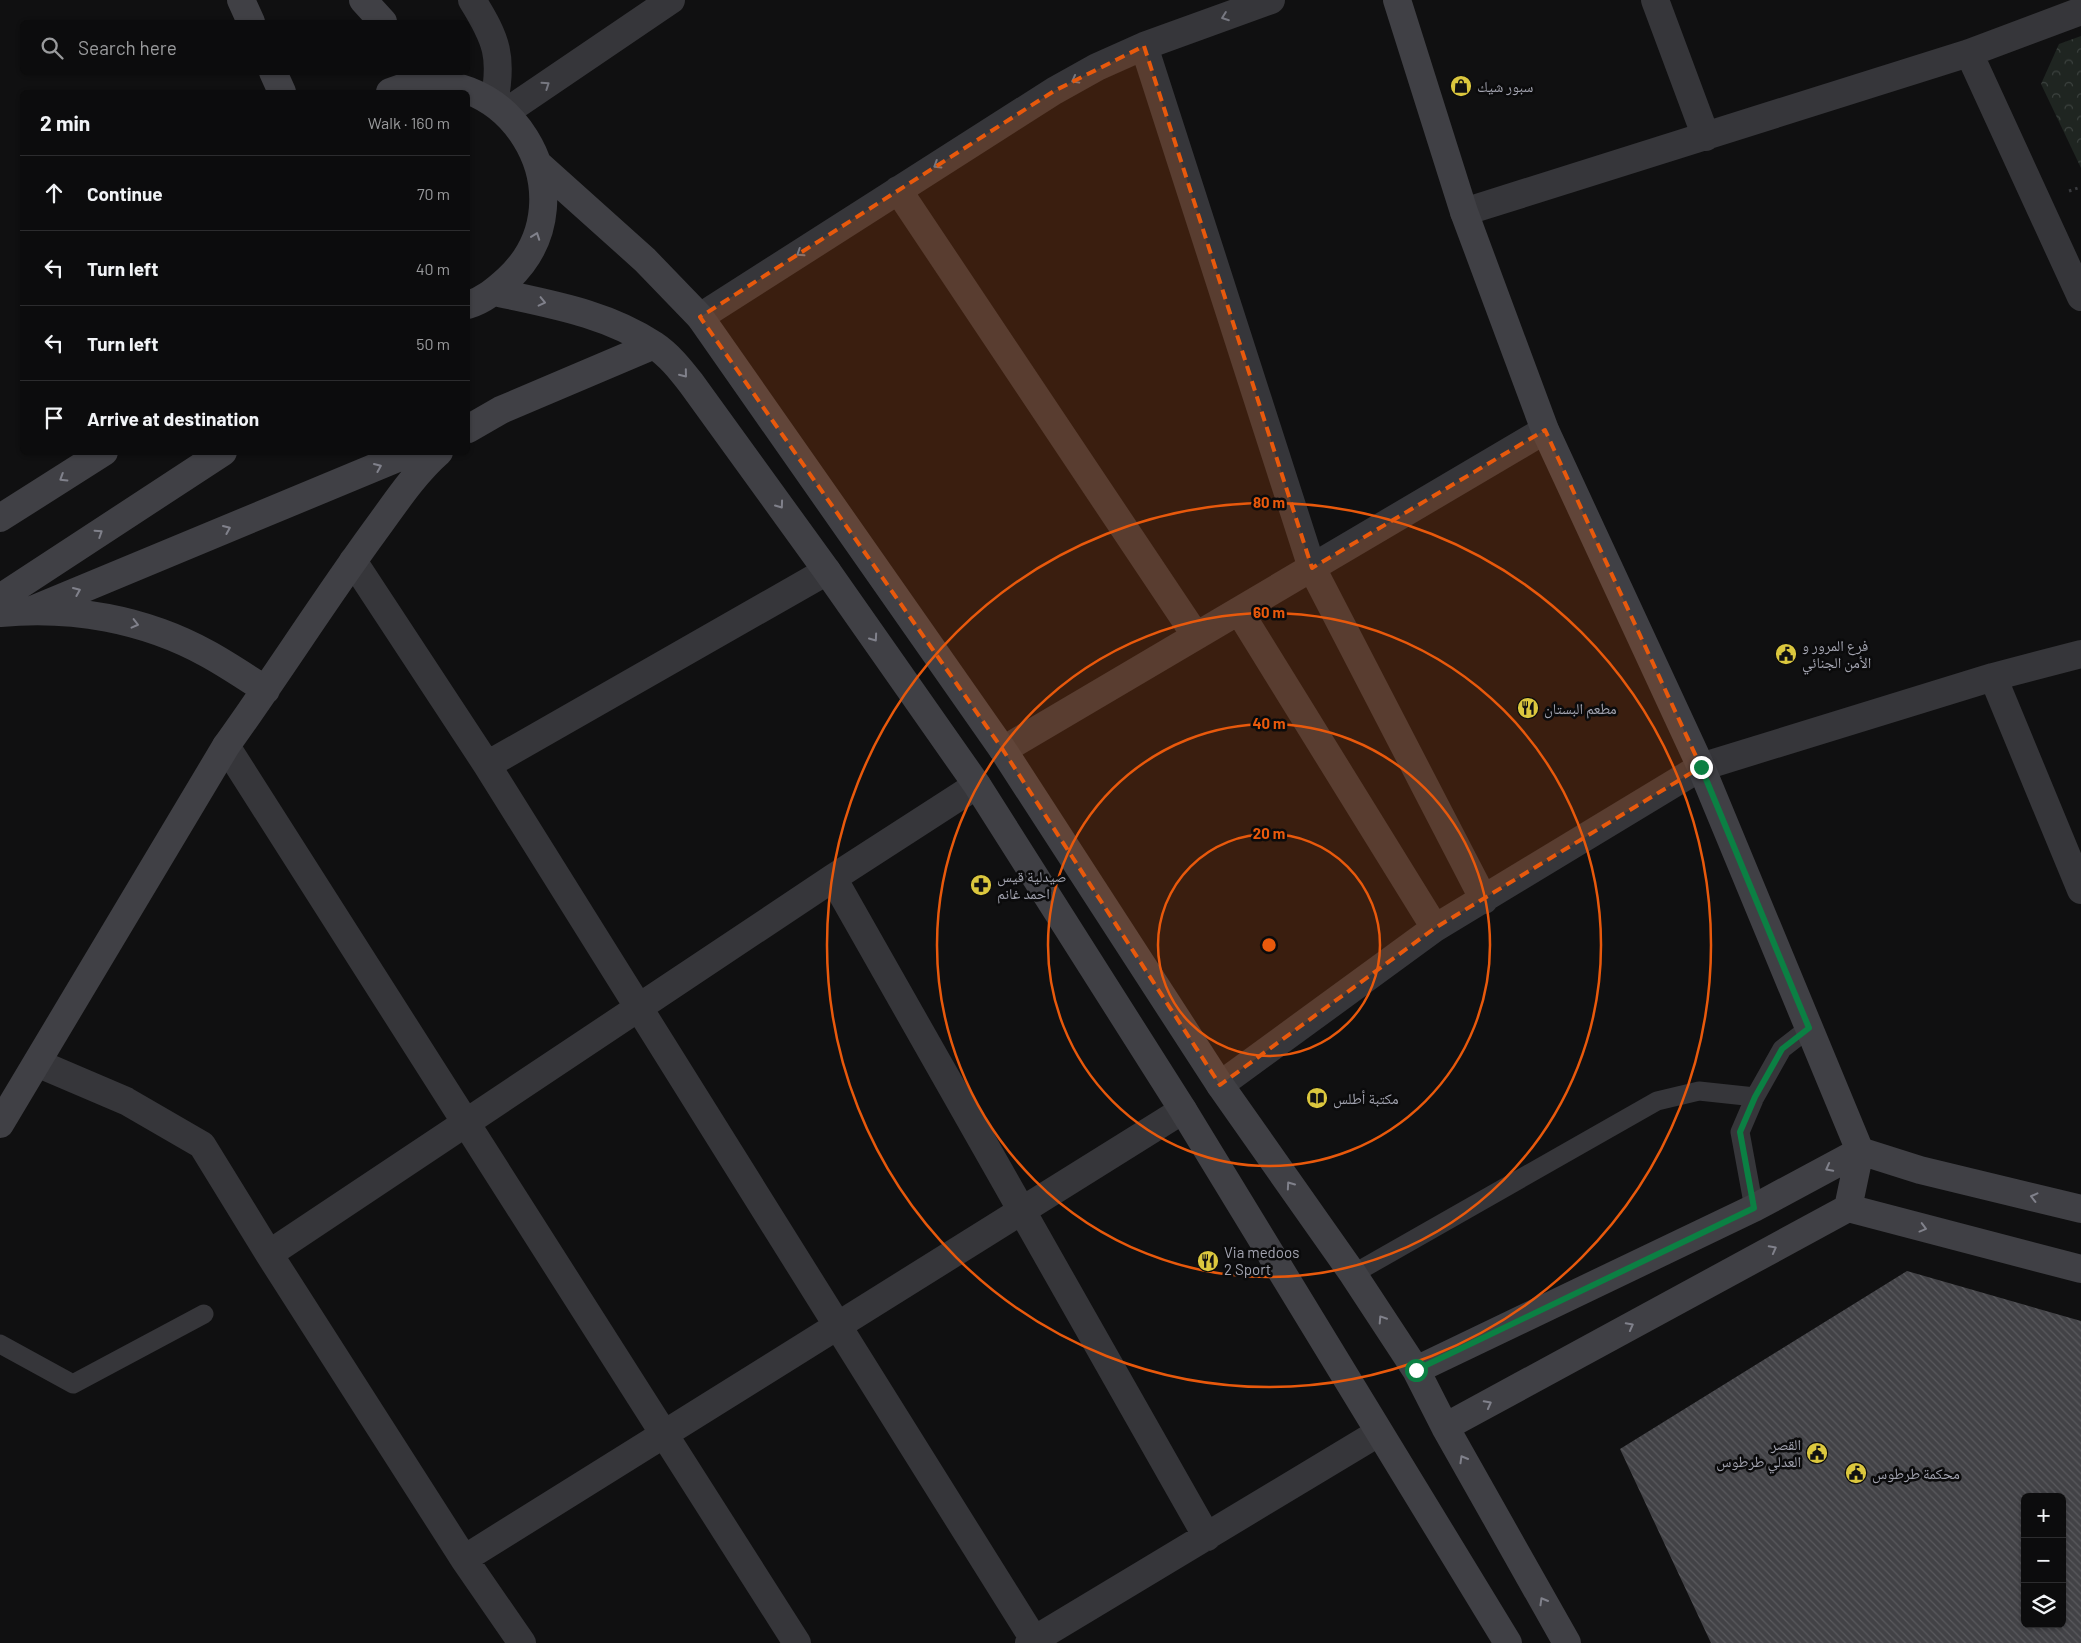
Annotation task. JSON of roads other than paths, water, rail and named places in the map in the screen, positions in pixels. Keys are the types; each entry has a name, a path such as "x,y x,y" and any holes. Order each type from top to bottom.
{"main road":[{"path":"241,0 250,20"},
{"path":"362,0 381,20"},
{"path":"1397,0 1464,212 1545,430 1701,767 1860,1151 1848,1208"},
{"path":"274,75 281,90"},
{"path":"395,90 434,78 468,90"},
{"path":"470,91 500,108 525,136 538,164 544,200 538,235 521,267 494,292 470,304"},
{"path":"538,164 646,260 700,317 1003,750 1220,1085 1353,1274 1416,1370 1445,1427 1567,1643"},
{"path":"494,292 573,309 601,318 654,345 674,362 691,383 827,571 977,785 1182,1110 1508,1643"},
{"path":"470,428 502,410 654,345"},
{"path":"0,518 99,455"},
{"path":"0,598 218,455"},
{"path":"32,610 405,455"},
{"path":"0,1124 226,746 353,561 414,478 436,455"},
{"path":"0,613 32,610 92,614 151,629 206,653 266,690"},
{"path":"1416,1370 1754,1208 1860,1151 1920,1170 2081,1208"},
{"path":"1445,1427 1848,1208 2081,1268"}],"street":[{"path":"472,0 493,37 499,56 500,108"},
{"path":"500,108 671,0"},
{"path":"700,317 1054,91 1144,46 1271,0"},
{"path":"1655,0 1706,137"},
{"path":"1464,212 1969,53 2081,11"},
{"path":"1144,46 1312,568 1484,900"},
{"path":"1969,53 2081,297"},
{"path":"898,190 1196,636"},
{"path":"1003,750 1545,430"},
{"path":"353,561 487,765 1033,1642 1378,1433"},
{"path":"487,765 827,571"},
{"path":"1239,611 1435,928"},
{"path":"1220,1085 1435,928 1701,767 1993,677 2081,654"},
{"path":"1993,677 2081,890"},
{"path":"226,746 797,1643"},
{"path":"269,1254 833,878 977,785"},
{"path":"833,878 1207,1537"},
{"path":"37,1063 126,1101 202,1145 269,1254 464,1559 522,1643"},
{"path":"464,1559 1182,1110"}],"lane":[{"path":"1754,1208 1740,1132 1755,1097 1782,1049 1809,1028"},
{"path":"1353,1274 1657,1100 1700,1091 1755,1097"},
{"path":"0,1344 73,1384 204,1314"}],"place":[{"name":"سبور شيك","path":"1461,86"},
{"name":"فرع المرور و الأمن الجنائي","path":"1786,654"},
{"name":"مطعم البستان","path":"1528,708"},
{"name":"صيدلية قيس احمد غانم","path":"981,885"},
{"name":"مكتبة أطلس","path":"1317,1098"},
{"name":"Via medoos 2 Sport","path":"1208,1261"},
{"name":"القصر العدلي طرطوس","path":"1817,1453"},
{"name":"محكمة طرطوس","path":"1856,1473"}]}
